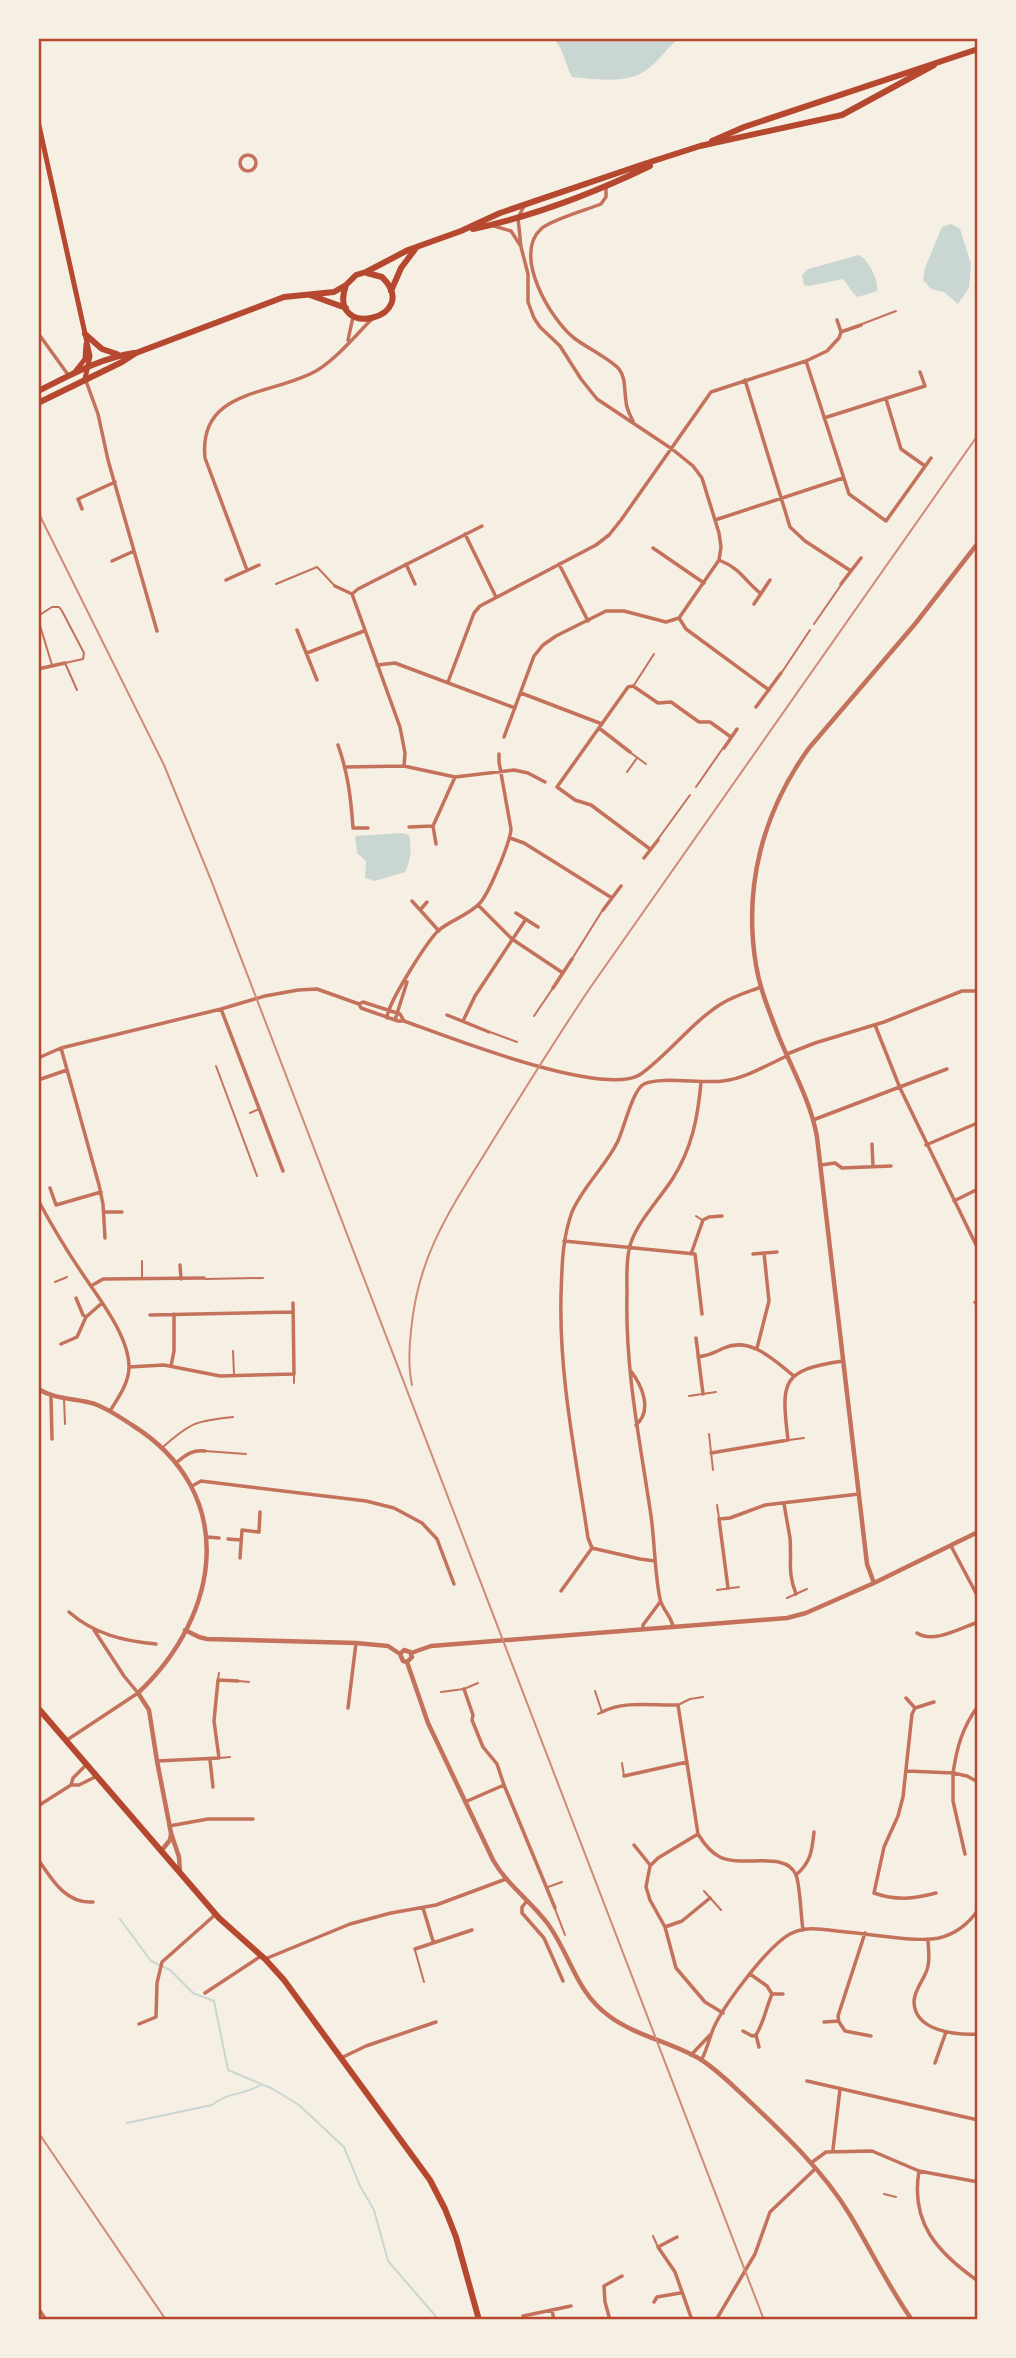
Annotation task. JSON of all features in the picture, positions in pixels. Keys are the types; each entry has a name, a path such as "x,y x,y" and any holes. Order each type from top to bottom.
{"main road":[{"path":"38,403 136,353 284,297 334,292 356,275 391,258 500,213 663,159 744,127 978,48"},
{"path":"700,146 842,115 934,65"},
{"path":"38,121 42,152 90,356 85,379"},
{"path":"461,231 518,218 608,187 663,159"},
{"path":"592,183 608,187"},
{"path":"346,285 344,300 354,316 371,320 380,317 388,308 391,291 401,268 416,248"},
{"path":"366,272 382,277 391,291"},
{"path":"305,294 348,309"},
{"path":"85,337 99,347 119,355"},
{"path":"71,374 85,359 85,337"},
{"path":"38,391 89,366 119,355 136,353"},
{"path":"38,1708 216,1914 263,1957 302,2002 430,2180 446,2209 478,2319"}],"street":[{"path":"250,154 256,160 252,170 244,170 240,166 244,155 250,154"},
{"path":"608,187 601,204 542,227 533,241 531,260 538,287 554,316 574,338 620,371 627,407 634,423"},
{"path":"504,737 534,656 543,645 606,611 625,611 660,622 679,618 719,561 721,547 702,478 694,467 593,394 569,358 534,318 528,302 528,274 521,247 518,218 524,206"},
{"path":"490,225 511,231 521,247"},
{"path":"345,345 354,316"},
{"path":"247,570 205,458 204,436 207,428 212,419 230,403 312,373 332,359 371,320"},
{"path":"448,682 474,613 480,606 596,545 609,535 711,392 806,362 827,351 837,343 841,332 837,320"},
{"path":"841,332 861,325"},
{"path":"38,333 71,374"},
{"path":"806,362 849,494 886,521 931,457"},
{"path":"824,418 925,386 920,372"},
{"path":"85,379 98,414 157,631"},
{"path":"745,380 790,527 795,534 851,571"},
{"path":"886,399 901,449 925,466"},
{"path":"715,520 843,478"},
{"path":"82,509 78,499 115,482"},
{"path":"352,594 482,526"},
{"path":"465,534 496,597"},
{"path":"874,1583 867,1564 817,1137 813,1120 761,987 753,938 754,881 760,846 783,788 808,747 899,643 978,542"},
{"path":"653,548 704,583"},
{"path":"112,561 134,551"},
{"path":"841,584 860,558"},
{"path":"719,561 737,568 747,582 760,593"},
{"path":"406,564 415,584"},
{"path":"559,564 588,621"},
{"path":"226,580 259,565"},
{"path":"754,604 770,580"},
{"path":"335,586 352,594 404,743 404,766"},
{"path":"679,618 686,629 769,690"},
{"path":"298,630 317,680"},
{"path":"307,653 364,631"},
{"path":"38,669 65,663"},
{"path":"377,665 396,663 515,708"},
{"path":"756,707 781,673"},
{"path":"650,849 591,805 575,800 557,787 628,687 633,686 658,703 671,702 699,722 710,722 731,737"},
{"path":"521,692 600,726 630,752"},
{"path":"723,748 737,729"},
{"path":"338,745 351,794 353,831 368,828"},
{"path":"387,1017 387,1010 426,945 439,930 482,901 510,838 511,829 499,754"},
{"path":"346,767 404,766 455,777 521,771 545,782"},
{"path":"436,844 433,826 455,777"},
{"path":"409,827 433,826"},
{"path":"510,838 524,843 612,898"},
{"path":"644,858 657,840"},
{"path":"603,910 621,886"},
{"path":"412,901 439,930"},
{"path":"420,909 427,902"},
{"path":"478,905 512,939 562,973"},
{"path":"516,913 538,927"},
{"path":"463,1021 475,996 526,919"},
{"path":"553,988 572,958"},
{"path":"395,1020 408,976"},
{"path":"38,1058 61,1048 265,996 317,989 359,1004 361,1008 524,1063 620,1081 632,1078 649,1068 722,1003 761,987"},
{"path":"592,1548 588,1538 565,1391 561,1322 564,1241 575,1206 611,1154 636,1093 642,1085 655,1081 723,1081 742,1077 815,1043 875,1025 962,991 978,991"},
{"path":"359,1004 363,1002 397,1013 404,1021"},
{"path":"221,1009 283,1171"},
{"path":"447,1015 489,1032"},
{"path":"875,1025 926,1145 978,1249"},
{"path":"61,1048 101,1192 105,1238"},
{"path":"813,1120 947,1069"},
{"path":"38,1080 67,1070"},
{"path":"673,1627 673,1622 660,1602 650,1508 629,1368 626,1308 629,1248 688,1151 698,1115 701,1082"},
{"path":"926,1145 975,1124"},
{"path":"872,1144 873,1166"},
{"path":"821,1165 835,1163 842,1168 891,1166"},
{"path":"50,1188 56,1205 101,1192"},
{"path":"954,1201 978,1189"},
{"path":"38,1200 78,1272 102,1303 125,1348 129,1367 124,1388 110,1411"},
{"path":"104,1212 122,1212"},
{"path":"691,1254 703,1220 722,1216"},
{"path":"564,1241 695,1254 702,1314"},
{"path":"753,1254 777,1252"},
{"path":"757,1348 769,1301 764,1253"},
{"path":"180,1265 181,1279"},
{"path":"90,1286 103,1279 204,1278"},
{"path":"76,1298 86,1317"},
{"path":"61,1343 77,1337 86,1317 102,1303"},
{"path":"129,1367 171,1366 211,1376 294,1374 293,1303"},
{"path":"150,1315 293,1312"},
{"path":"171,1366 174,1351 174,1314"},
{"path":"696,1338 703,1394"},
{"path":"698,1357 729,1347 757,1348 794,1376"},
{"path":"711,1453 788,1440 785,1393 794,1376 811,1366 844,1361"},
{"path":"629,1368 643,1391 644,1415 636,1426"},
{"path":"39,1391 51,1396 94,1404 110,1411 163,1447 177,1462 192,1486 203,1512 207,1537 204,1576 185,1630 167,1662 138,1693 66,1741"},
{"path":"51,1396 52,1440"},
{"path":"177,1462 188,1453 205,1451"},
{"path":"192,1486 201,1481 379,1503 413,1517 431,1532 444,1552 454,1584"},
{"path":"728,1588 719,1519 730,1518 756,1507 859,1494"},
{"path":"785,1504 790,1538 789,1568 796,1594"},
{"path":"240,1558 242,1531 259,1532 260,1511"},
{"path":"400,1654 406,1650 411,1653 431,1646 797,1616 874,1583 978,1532"},
{"path":"207,1537 219,1538"},
{"path":"228,1539 241,1540"},
{"path":"951,1546 978,1597"},
{"path":"592,1548 655,1561"},
{"path":"561,1591 592,1548"},
{"path":"643,1629 643,1625 660,1602"},
{"path":"69,1612 94,1630 124,1639 156,1644"},
{"path":"917,1633 936,1636 978,1622"},
{"path":"94,1630 149,1710 169,1826 179,1857 180,1872"},
{"path":"185,1630 207,1639 388,1646 400,1654 402,1660 407,1662 422,1710 493,1860 506,1879 548,1924 577,1980 598,2006 630,2028 701,2060 746,2098 815,2169 850,2215 884,2277 912,2319"},
{"path":"348,1709 356,1643"},
{"path":"407,1662 411,1659 411,1653"},
{"path":"157,1761 219,1758 214,1721 218,1680 238,1681"},
{"path":"464,1689 483,1747 497,1764 555,1908"},
{"path":"906,1698 915,1709"},
{"path":"934,1702 915,1709 910,1721 907,1771 901,1807 887,1838 874,1893 907,1900 936,1893"},
{"path":"600,1713 611,1707 637,1704 678,1705 698,1834 705,1845 721,1858 742,1863 782,1862 796,1875 803,1930"},
{"path":"965,1854 953,1801 953,1773 964,1726 978,1706"},
{"path":"210,1760 213,1787"},
{"path":"624,1776 687,1762"},
{"path":"71,1785 87,1764"},
{"path":"907,1771 953,1773 978,1782"},
{"path":"38,1806 71,1785 79,1785 97,1776"},
{"path":"466,1802 504,1786"},
{"path":"169,1826 208,1819 253,1819"},
{"path":"796,1875 811,1857 814,1832"},
{"path":"162,1850 170,1840 171,1833"},
{"path":"698,1834 658,1858 650,1866 646,1880 647,1894 665,1927 672,1958 680,1974 705,2002 723,2013"},
{"path":"634,1844 650,1866"},
{"path":"38,1859 71,1899 93,1902"},
{"path":"205,1993 263,1957 350,1924 423,1908 506,1879"},
{"path":"665,1927 682,1921 710,1898"},
{"path":"527,1901 522,1907 522,1913 544,1938 563,1981"},
{"path":"423,1908 433,1941"},
{"path":"691,2055 710,2035 760,1959 790,1934 821,1929 940,1937 957,1930 978,1910"},
{"path":"139,2025 156,2017 161,1964 216,1914"},
{"path":"415,1949 471,1930"},
{"path":"865,1933 839,2008 839,2021 845,2031 871,2036"},
{"path":"928,1938 928,1969 914,2003 924,2022 946,2032 978,2034"},
{"path":"750,1974 772,1994"},
{"path":"772,1994 783,1994"},
{"path":"759,2047 756,2035 765,2021 772,1994"},
{"path":"824,2022 839,2021"},
{"path":"341,2058 366,2046 436,2022"},
{"path":"743,2031 752,2036 756,2035"},
{"path":"935,2063 946,2032"},
{"path":"701,2060 710,2035"},
{"path":"807,2081 978,2120"},
{"path":"833,2150 840,2089"},
{"path":"810,2164 820,2154 833,2150 875,2152 919,2171 978,2182"},
{"path":"716,2319 755,2254 770,2212 815,2169"},
{"path":"919,2171 918,2204 927,2233 953,2261 978,2281"},
{"path":"677,2237 658,2247 675,2272 692,2319"},
{"path":"610,2319 604,2287 622,2276"},
{"path":"654,2302 657,2297 681,2293"},
{"path":"523,2316 571,2306"},
{"path":"38,2308 46,2319"},
{"path":"552,2310 554,2319"}],"lane":[{"path":"861,325 896,311"},
{"path":"276,584 317,567 335,586"},
{"path":"814,624 841,584"},
{"path":"52,666 38,618 52,607 59,607 84,653 83,659 65,663 77,690"},
{"path":"781,673 810,630"},
{"path":"633,686 654,654"},
{"path":"696,787 723,748"},
{"path":"630,752 646,764"},
{"path":"626,772 637,757"},
{"path":"657,840 690,794"},
{"path":"572,958 603,910"},
{"path":"534,1016 553,988"},
{"path":"489,1032 517,1042"},
{"path":"216,1066 257,1176"},
{"path":"250,1113 260,1109"},
{"path":"236,1118 242,1116"},
{"path":"50,1207 56,1205"},
{"path":"696,1216 703,1220"},
{"path":"142,1261 142,1279"},
{"path":"55,1282 67,1277"},
{"path":"204,1278 263,1278"},
{"path":"974,1302 978,1307"},
{"path":"233,1351 234,1376"},
{"path":"294,1374 294,1382"},
{"path":"689,1396 716,1392"},
{"path":"64,1398 65,1424"},
{"path":"163,1447 198,1421 233,1417"},
{"path":"709,1434 713,1470"},
{"path":"788,1440 804,1438"},
{"path":"205,1451 246,1454"},
{"path":"718,1505 719,1519"},
{"path":"717,1590 739,1587"},
{"path":"787,1598 807,1589"},
{"path":"218,1680 219,1673"},
{"path":"238,1681 249,1682"},
{"path":"441,1692 464,1689 478,1683"},
{"path":"595,1691 600,1713"},
{"path":"678,1705 703,1697"},
{"path":"219,1758 230,1757"},
{"path":"622,1763 624,1776"},
{"path":"547,1887 562,1882"},
{"path":"704,1891 721,1910"},
{"path":"555,1908 565,1935"},
{"path":"415,1949 424,1982"},
{"path":"884,2194 896,2197"},
{"path":"653,2236 658,2247"}],"shaded area":[{"path":"554,39 678,39 645,71 629,78 610,80 572,77"},
{"path":"951,224 960,229 971,264 969,288 958,304 944,292 931,289 923,280 925,268 942,227"},
{"path":"859,255 873,271 877,291 858,297 843,279 804,285 802,275 808,269"},
{"path":"402,833 409,835 410,845 410,858 405,872 375,881 365,878 366,861 357,853 355,836"}],"waterway":[{"path":"120,1919 151,1961 170,1970 193,1993 214,2001 228,2070 273,2089 299,2105 344,2147 360,2186 374,2210 388,2261 439,2320"},
{"path":"127,2123 212,2105 262,2084"}],"railway":[{"path":"412,1385 409,1365 410,1338 421,1276 441,1229 466,1184 590,988 978,435"},
{"path":"38,512 164,765 211,880 764,2320"},
{"path":"38,2132 166,2320"}]}
